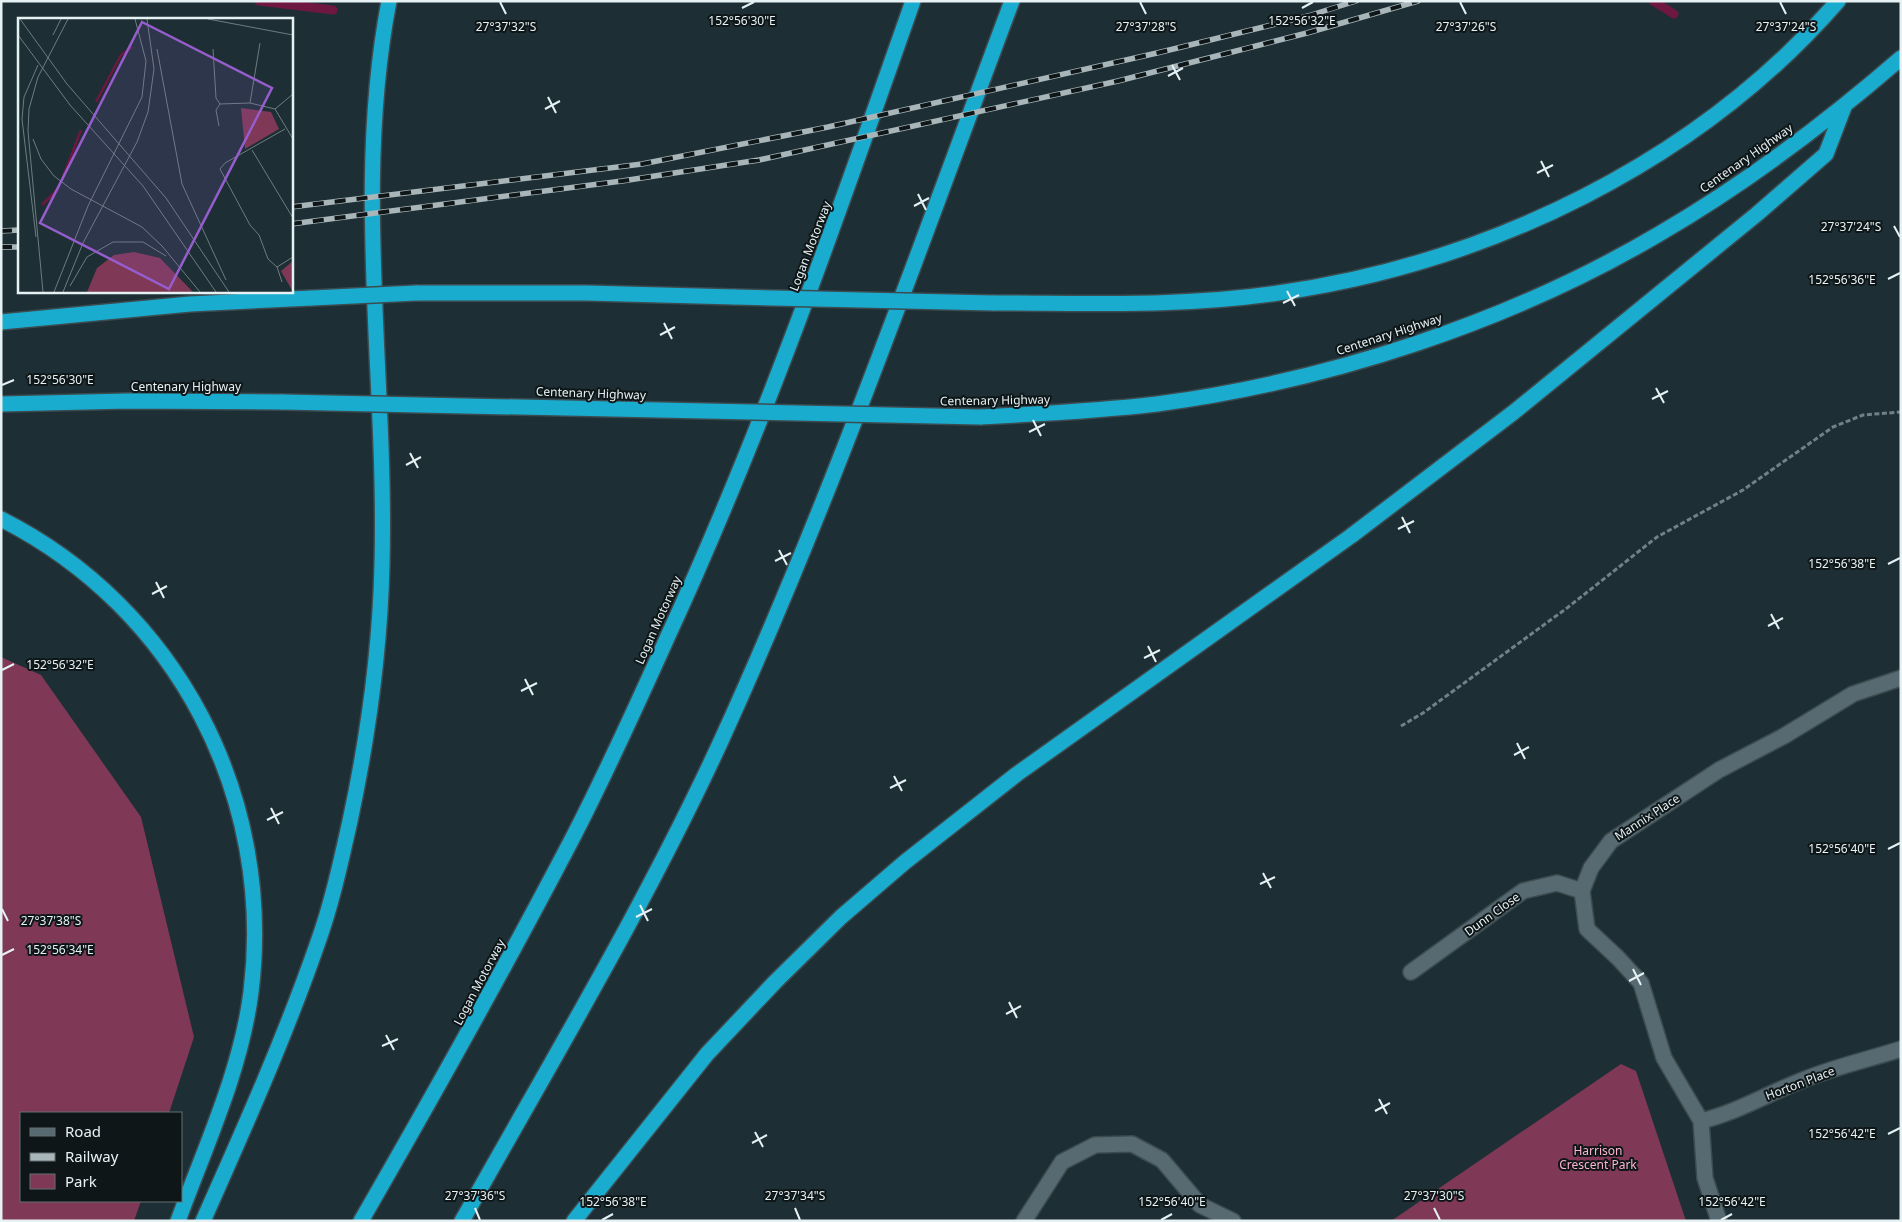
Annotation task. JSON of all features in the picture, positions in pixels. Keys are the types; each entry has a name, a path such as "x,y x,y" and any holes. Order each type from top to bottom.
{"highway":[{"path":"203,1221 263,1086 320,939 342,857 368,718 380,596 383,512 372,260 371,168 381,42 389,1"},
{"name":"Logan Motorway","path":"361,1221 462,1044 572,840 670,634 748,449 829,242 913,1"},
{"path":"462,1221 608,965 670,847 721,741 796,570 876,368 1012,1"},
{"path":"1,322 190,304 416,293 587,293 993,303 1206,301 1275,294 1333,284 1450,253 1563,208 1632,170 1743,92 1786,55 1838,1"},
{"name":"Centenary Highway","path":"1,404 128,401 283,402 980,417 1074,413 1159,404 1240,390 1333,368 1435,336 1519,303 1591,271 1659,234 1736,185 1844,107 1901,58"},
{"path":"574,1221 707,1054 775,982 848,911 905,862 1017,774 1351,536 1522,406 1757,214 1826,154 1844,107"},
{"path":"1,518 55,552 98,584 135,618 170,663 198,708 217,748 236,802 247,844 254,891 255,942 250,994 239,1049 178,1221"}],"street":[{"name":"Mannix Place","path":"1582,891 1592,868 1611,842 1719,770 1784,736 1853,694 1901,678"},
{"name":"Dunn Close","path":"1411,972 1523,891 1557,883 1582,891"},
{"path":"1582,891 1587,929 1618,958 1640,983 1664,1058 1702,1121 1705,1178 1719,1221"},
{"name":"Horton Place","path":"1702,1121 1726,1115 1809,1077 1901,1049"},
{"path":"1024,1221 1062,1162 1095,1145 1132,1144 1162,1160 1200,1205 1233,1221"}],"path":[{"path":"1401,726 1423,713 1567,608 1656,537 1743,490 1833,427 1863,415 1901,412"}],"green space":[{"path":"1,657 41,675 141,817 194,1037 169,1112 20,1112 20,1202 141,1202 134,1221 1,1221"},
{"name":"Harrison Crescent Park","path":"1621,1064 1636,1071 1686,1221 1391,1221"}],"waterway":[{"path":"259,1 333,10"},
{"path":"1653,1 1674,14"}],"railway":[{"path":"292,207 642,164 828,127 1157,53 1308,16 1356,1"},
{"path":"292,224 622,181 759,160 1118,81 1307,33 1418,1"},
{"path":"1,231 18,230"},
{"path":"1,247 18,247"}]}
